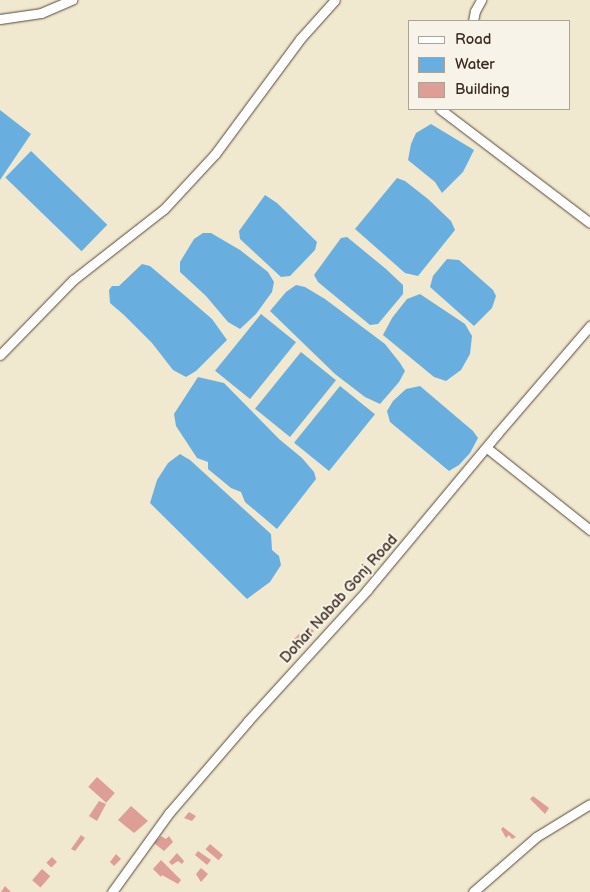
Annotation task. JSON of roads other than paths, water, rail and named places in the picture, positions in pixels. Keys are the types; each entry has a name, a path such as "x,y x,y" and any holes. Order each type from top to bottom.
{"street":[{"path":"0,19 41,13 72,0"},
{"path":"0,356 73,280 164,209 215,154 300,39 335,0"},
{"path":"473,20 475,11 481,0"},
{"path":"441,110 590,223"},
{"name":"Dohar Nabab Gonj Road","path":"112,892 169,812 248,721 367,590 590,326"},
{"path":"487,448 590,530"},
{"path":"473,892 536,837 590,804"}],"water":[{"path":"0,110 31,134 0,180"},
{"path":"431,124 474,150 463,172 442,193 435,182 408,160 411,144 416,133"},
{"path":"31,151 107,225 82,251 5,178"},
{"path":"397,178 405,181 428,199 451,221 455,230 418,276 405,273 355,229"},
{"path":"265,195 277,203 317,242 315,250 290,276 281,277 240,239 239,231"},
{"path":"203,233 211,233 240,250 268,272 274,282 272,292 256,314 240,329 228,322 206,296 180,272 180,262 194,239"},
{"path":"347,237 403,285 403,294 378,324 370,325 318,282 314,275 341,238"},
{"path":"447,259 459,260 493,290 496,296 492,308 474,326 430,287 433,276"},
{"path":"142,264 150,266 212,319 227,340 196,371 186,377 173,370 152,343 110,303 109,290 112,286 119,286"},
{"path":"296,285 305,287 325,299 385,344 400,363 405,371 399,382 380,404 365,397 335,374 270,311 286,292"},
{"path":"420,294 465,324 472,336 470,354 461,370 446,381 434,377 383,335 392,318 407,299"},
{"path":"261,314 296,342 250,399 215,371"},
{"path":"301,352 336,380 290,437 255,409"},
{"path":"198,377 224,383 279,439 302,458 314,472 316,479 277,529 245,502 241,492 231,488 208,469 208,462 197,458 176,426 174,414"},
{"path":"340,386 375,414 329,471 294,443"},
{"path":"420,386 473,431 478,438 470,453 459,465 449,471 390,422 387,411 393,401 406,389"},
{"path":"180,454 190,460 271,534 272,550 279,556 281,565 270,582 247,599 150,503 157,480 168,463"}]}
